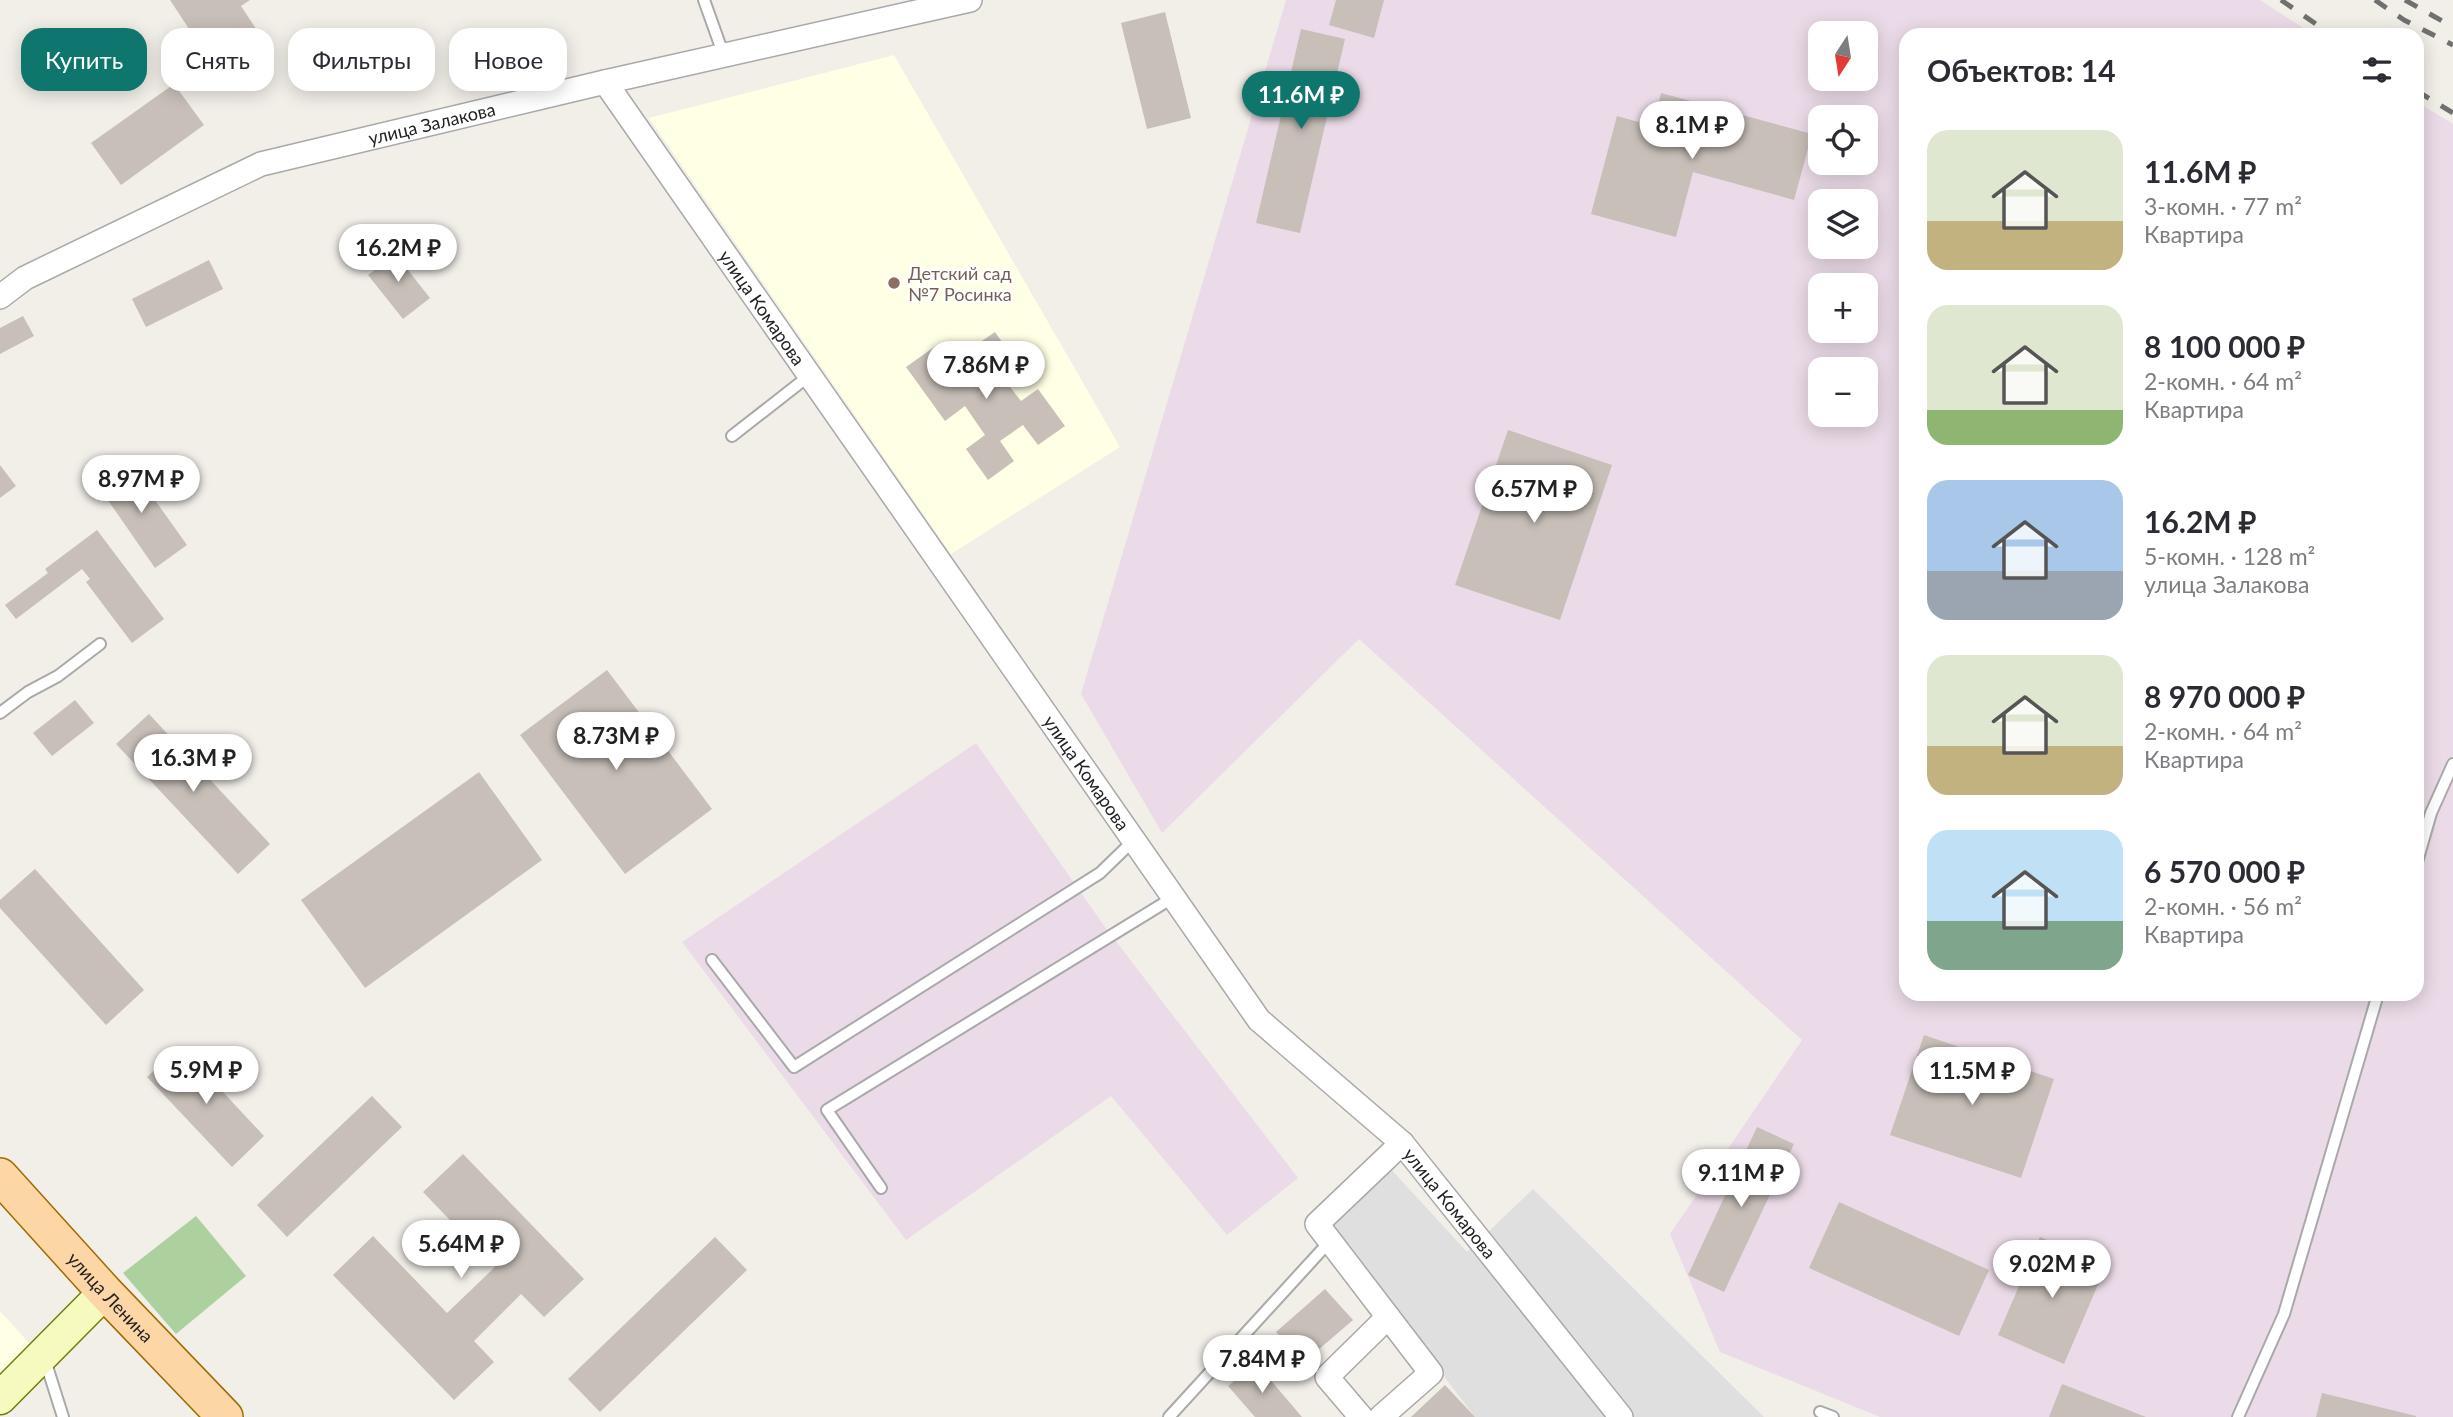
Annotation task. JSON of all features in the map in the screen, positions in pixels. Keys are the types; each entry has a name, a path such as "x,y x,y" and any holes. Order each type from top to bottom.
{"main road":[{"name":"улица Ленина","path":"0,1176 105,1292 225,1417"}],"street":[{"name":"улица Залакова","path":"0,297 25,278 261,164 605,82 970,0"},
{"name":"улица Комарова","path":"605,82 1259,1020 1402,1143 1621,1417"},
{"path":"1381,1417 1432,1373 1317,1224 1402,1143"},
{"path":"0,1398 105,1292"},
{"path":"1361,1417 1327,1377 1388,1317"}],"lane":[{"path":"704,0 724,56"},
{"path":"732,436 810,375"},
{"path":"0,713 28,692 58,676 100,644"},
{"path":"2424,838 2431,813 2453,764"},
{"path":"712,960 794,1067 1100,873 1133,840"},
{"path":"881,1188 827,1110 1174,897"},
{"path":"2238,1417 2284,1314 2376,1001"},
{"path":"1169,1417 1330,1241"},
{"path":"44,1355 63,1417"},
{"path":"1820,1412 1833,1417"}],"shaded area":[{"path":"1286,0 2260,0 2303,28 1899,28 1899,1001 2424,1001 2424,106 2453,124 2453,1417 1880,1417 1720,1352 1670,1234 1802,1040 1359,639 1162,833 1081,694"},
{"name":"Детский сад №7 Росинка","path":"894,55 1120,447 951,554 649,118"},
{"path":"976,743 1105,927 1298,1178 1227,1235 1111,1096 906,1240 682,942"},
{"path":"1378,1155 1467,1252 1533,1189 1764,1417 1475,1417 1327,1223"},
{"path":"0,1311 30,1344 0,1373"}],"green space":[{"path":"196,1216 246,1276 176,1334 123,1273"}],"building":[{"path":"170,0 250,0 241,6 256,28 188,28"},
{"path":"1336,0 1384,0 1374,38 1329,25"},
{"path":"1165,12 1191,118 1147,129 1121,23"},
{"path":"1301,29 1345,39 1300,233 1256,223"},
{"path":"164,91 179,91 204,125 121,185 91,143"},
{"path":"1661,93 1808,133 1808,149 1794,200 1693,172 1676,237 1591,214 1617,116 1653,126"},
{"path":"389,246 430,298 403,319 368,275 383,263 377,256"},
{"path":"209,260 223,289 146,327 132,299"},
{"path":"23,316 34,336 0,354 0,328"},
{"path":"995,332 1023,372 1007,383 1021,401 1038,389 1065,426 1038,445 1023,425 1000,441 1014,461 988,480 966,449 985,435 965,406 945,421 906,367 937,345 963,383 984,368 970,349"},
{"path":"1508,430 1612,465 1560,620 1455,585"},
{"path":"127,461 187,545 155,568 96,483"},
{"path":"0,465 16,486 0,498"},
{"path":"97,530 164,619 132,643 86,582 90,579 82,569 16,619 5,605 48,573 45,569"},
{"path":"607,670 712,809 625,874 520,735"},
{"path":"75,700 94,723 52,756 33,733"},
{"path":"149,714 270,844 238,874 116,744"},
{"path":"479,772 542,860 365,988 301,900"},
{"path":"35,869 144,990 106,1025 0,908 0,900"},
{"path":"1924,1035 2054,1079 2021,1178 1890,1135"},
{"path":"180,1046 264,1136 232,1167 147,1077"},
{"path":"372,1096 402,1127 287,1237 257,1205"},
{"path":"1757,1127 1794,1144 1724,1292 1688,1275"},
{"path":"463,1154 584,1279 544,1317 521,1294 474,1341 494,1362 454,1400 333,1275 373,1236 447,1313 495,1267 423,1192"},
{"path":"1839,1202 1989,1270 1959,1336 1809,1268"},
{"path":"715,1237 747,1270 600,1412 568,1379"},
{"path":"2040,1237 2106,1266 2064,1364 1998,1335"},
{"path":"1325,1289 1353,1320 1303,1363 1276,1332"},
{"path":"1256,1363 1302,1417 1255,1417 1228,1386"},
{"path":"2062,1384 2146,1417 2049,1417"},
{"path":"1445,1385 1475,1417 1411,1417"},
{"path":"2322,1393 2416,1416 2416,1417 2316,1417"}],"railway":[{"path":"2281,0 2322,28"},
{"path":"2375,0 2420,28"},
{"path":"2405,0 2453,27"},
{"path":"2424,30 2453,45"},
{"path":"2424,95 2453,113"}],"place":[{"name":"Детский сад №7 Росинка","path":"894,283"}]}
